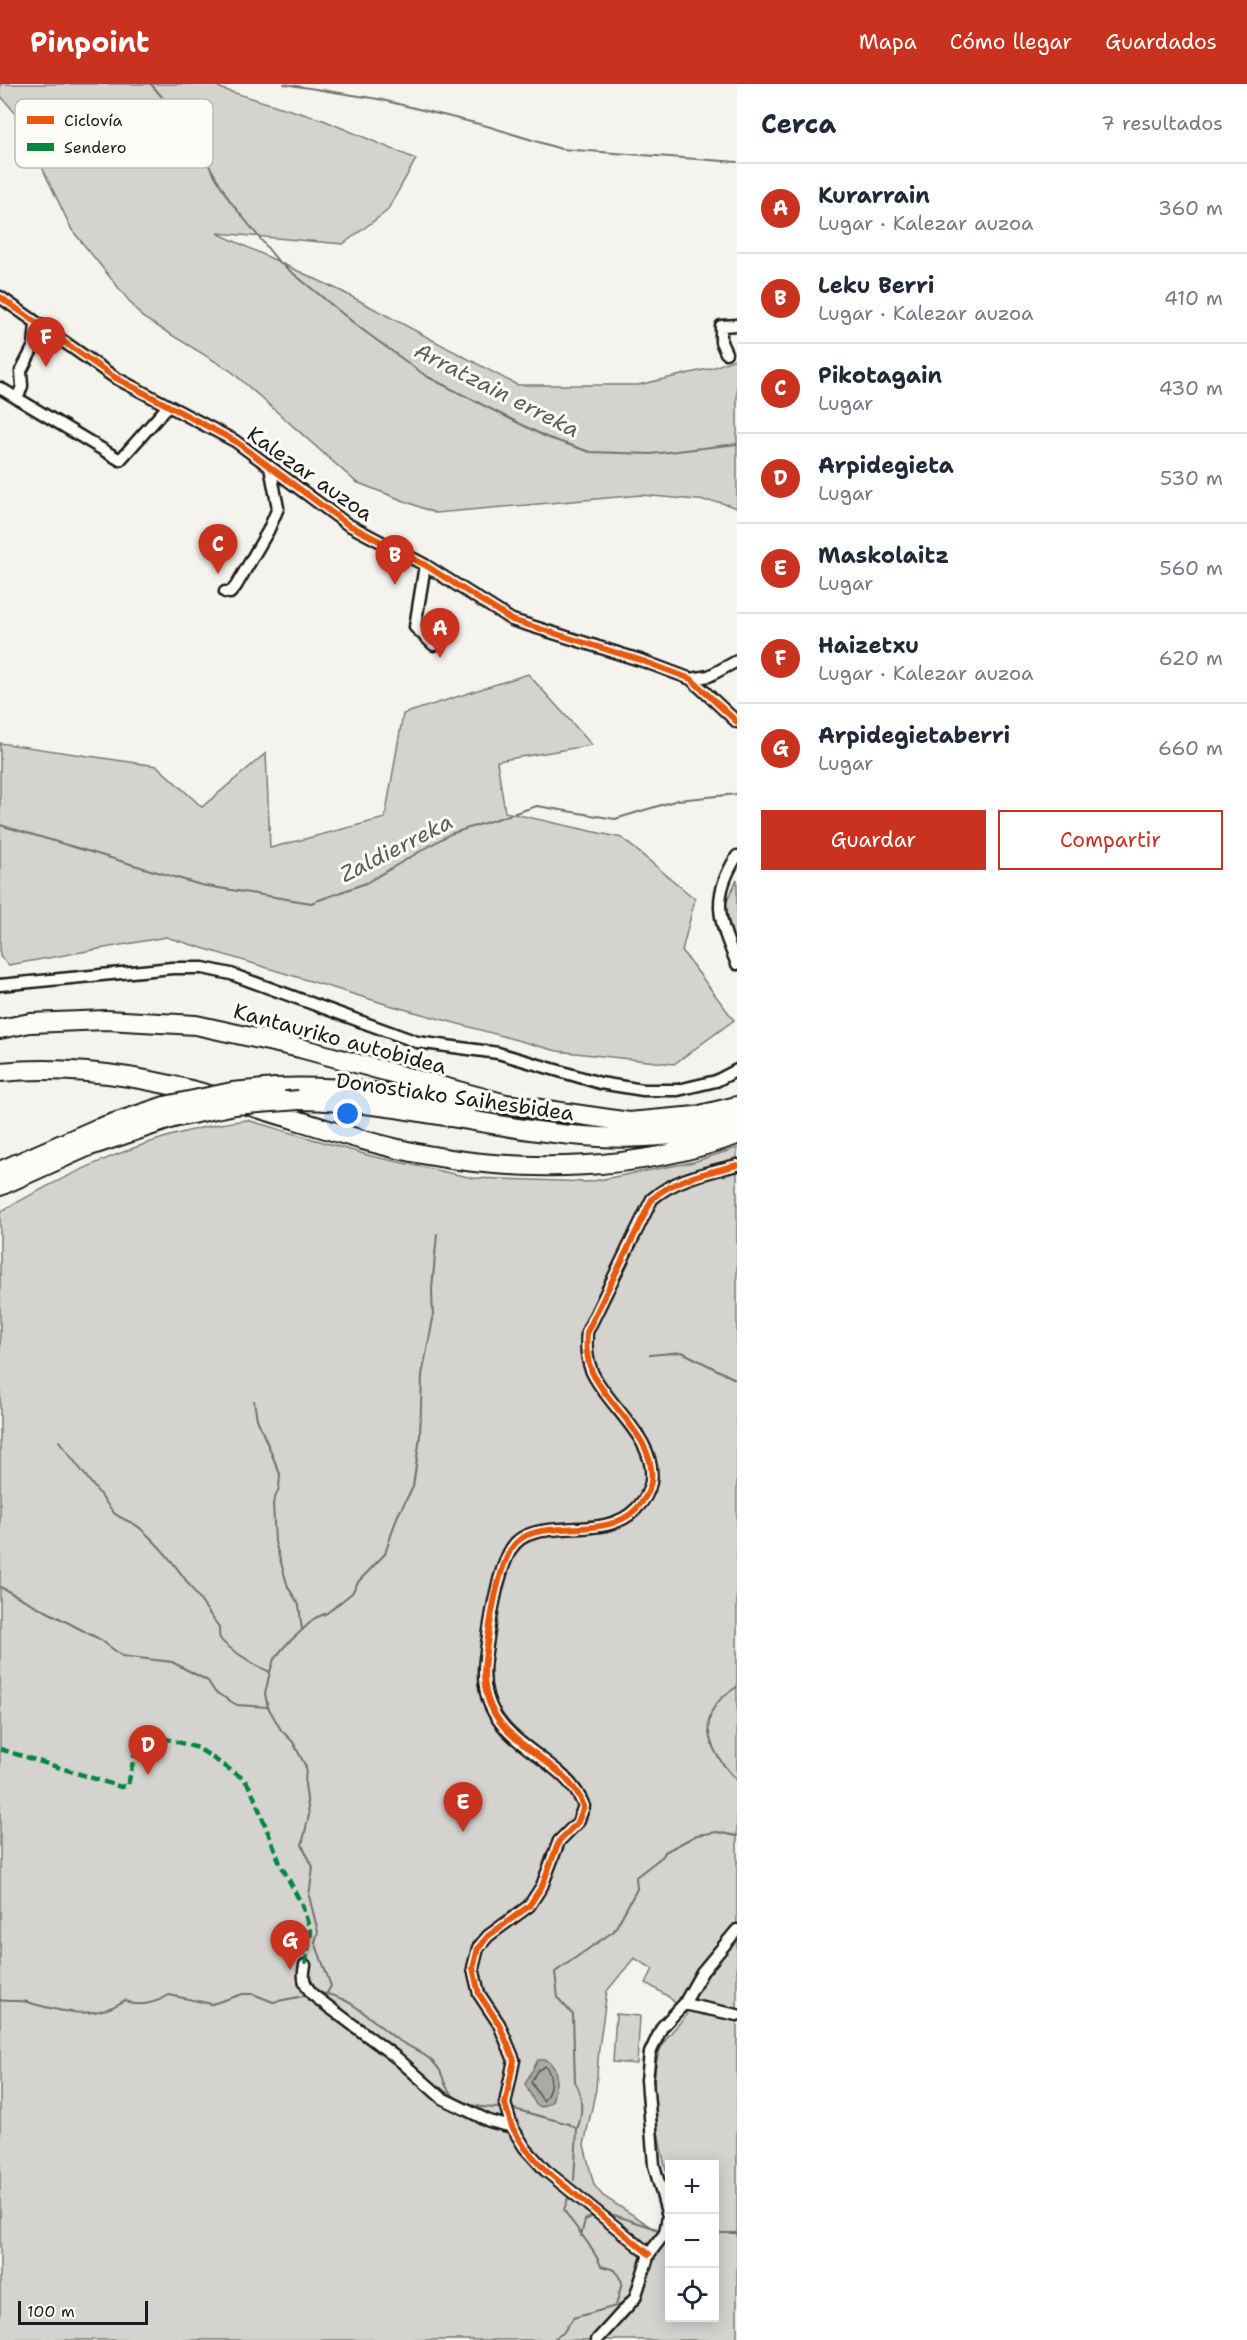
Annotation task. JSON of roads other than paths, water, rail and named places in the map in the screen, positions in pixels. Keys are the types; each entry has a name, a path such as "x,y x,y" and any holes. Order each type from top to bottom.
{"highway":[{"name":"Kantauriko autobidea","path":"0,1029 30,1023 106,1020 196,1025 300,1048 506,1104 629,1122 696,1116 737,1106"},
{"path":"0,1072 22,1070 104,1073 183,1087 425,1155 490,1164 555,1166 639,1160 737,1135"},
{"name":"Donostiako Saihesbidea","path":"0,1171 96,1129 169,1112 232,1092 276,1088 307,1087 411,1096 543,1120 629,1122"},
{"name":"Donostiako Saihesbidea","path":"0,1186 169,1112 235,1105 299,1100 348,1102 426,1112 506,1128 591,1138 663,1137 737,1122"}],"street":[{"name":"Kalezar auzoa","path":"2,302 114,377 235,441 347,524 425,565 512,620 643,661 691,679 737,722"},
{"path":"18,397 22,386 21,371 34,346 36,324"},
{"path":"726,353 721,342 721,326 737,325"},
{"path":"0,388 120,460 168,406"},
{"path":"225,592 230,593 236,586 268,531 278,508 278,496 270,467"},
{"path":"425,565 415,627 434,645"},
{"path":"691,679 709,676 737,661"},
{"path":"737,856 725,878 718,902 721,926 737,964"},
{"path":"725,878 737,885"},
{"path":"0,985 172,968 203,968 231,974 417,1042 498,1053 600,1083 643,1090 678,1090 716,1081 737,1070"},
{"path":"649,2254 545,2170 525,2148 512,2127 505,2104 514,2060 499,2024 479,1994 473,1968 478,1948 488,1936 529,1906 542,1886 559,1841 578,1822 584,1806 579,1793 526,1749 506,1729 487,1697 484,1679 492,1616 512,1548 522,1538 541,1531 617,1524 645,1499 651,1482 651,1465 638,1436 593,1373 586,1352 587,1332 652,1199 665,1187 737,1165"},
{"path":"597,2340 635,2298 649,2254 665,2233 668,2216 654,2165 647,2080 650,2053 662,2027 684,2004 702,1972 737,1930"},
{"path":"305,1965 302,1977 313,1995 397,2058 429,2088 472,2114 512,2127"},
{"path":"684,2004 737,2014"}],"water":[{"path":"538,2060 547,2060 552,2064 556,2074 552,2102 542,2107 536,2105 525,2084"}],"waterway":[{"name":"Arratzain erreka","path":"151,84 164,99"},
{"name":"Arratzain erreka","path":"284,84 378,99 487,126 561,149 737,162"},
{"name":"Arratzain erreka","path":"211,168 230,201 278,261 360,328 426,376 546,437 590,452 651,454 737,444"},
{"name":"Zaldierreka","path":"0,825 201,885 311,903 366,883 450,834 537,806 615,819 678,800 737,794"},
{"path":"327,1993 331,1986 315,1942 318,1932 309,1896 313,1867 302,1845 309,1815 305,1784 306,1767 293,1742 281,1730 268,1707 265,1694 274,1659 285,1646 315,1618 327,1613 352,1593 358,1582 385,1554 397,1517 413,1487 420,1436 422,1375 433,1319 432,1289 437,1234"},
{"path":"650,1355 682,1352 737,1380"},
{"path":"254,1401 257,1419 280,1474 279,1488 273,1503 275,1542 288,1587 299,1605 302,1630"},
{"path":"59,1441 114,1513 141,1529 174,1564 219,1627 223,1642 270,1672"},
{"path":"0,1587 101,1640 122,1656 172,1662 208,1681 215,1692 237,1705 268,1707"},
{"path":"737,1687 723,1697 714,1708 709,1720 712,1744 718,1756 737,1780"},
{"path":"574,2180 581,2098 575,2082 573,2015 558,1998 555,1972 614,1931 637,1889 636,1877 665,1852 697,1835 717,1832 737,1836"},
{"path":"320,1993 332,1995 352,2004 398,2040 429,2058 439,2069 453,2096 460,2101 476,2106 502,2108"},
{"path":"0,2000 24,2001 78,2013 102,2011 125,2000 135,2004 153,2002 169,1995 212,2004 243,1994 253,1994 273,2002 304,1996"},
{"path":"514,2109 569,2124 577,2129"},
{"path":"552,2340 563,2333 573,2318 616,2306 622,2282 615,2270 601,2266 564,2210 568,2198"},
{"path":"608,2213 660,2230"},
{"path":"581,2236 585,2220 595,2215"},
{"path":"719,2233 737,2233"}],"place":[{"name":"Haizetxu","path":"46,367"},
{"name":"Pikotagain","path":"218,574"},
{"name":"Leku Berri","path":"395,585"},
{"name":"Kurarrain","path":"440,658"},
{"name":"Arpidegieta","path":"148,1775"},
{"name":"Maskolaitz","path":"463,1832"},
{"name":"Arpidegietaberri","path":"290,1970"}]}
